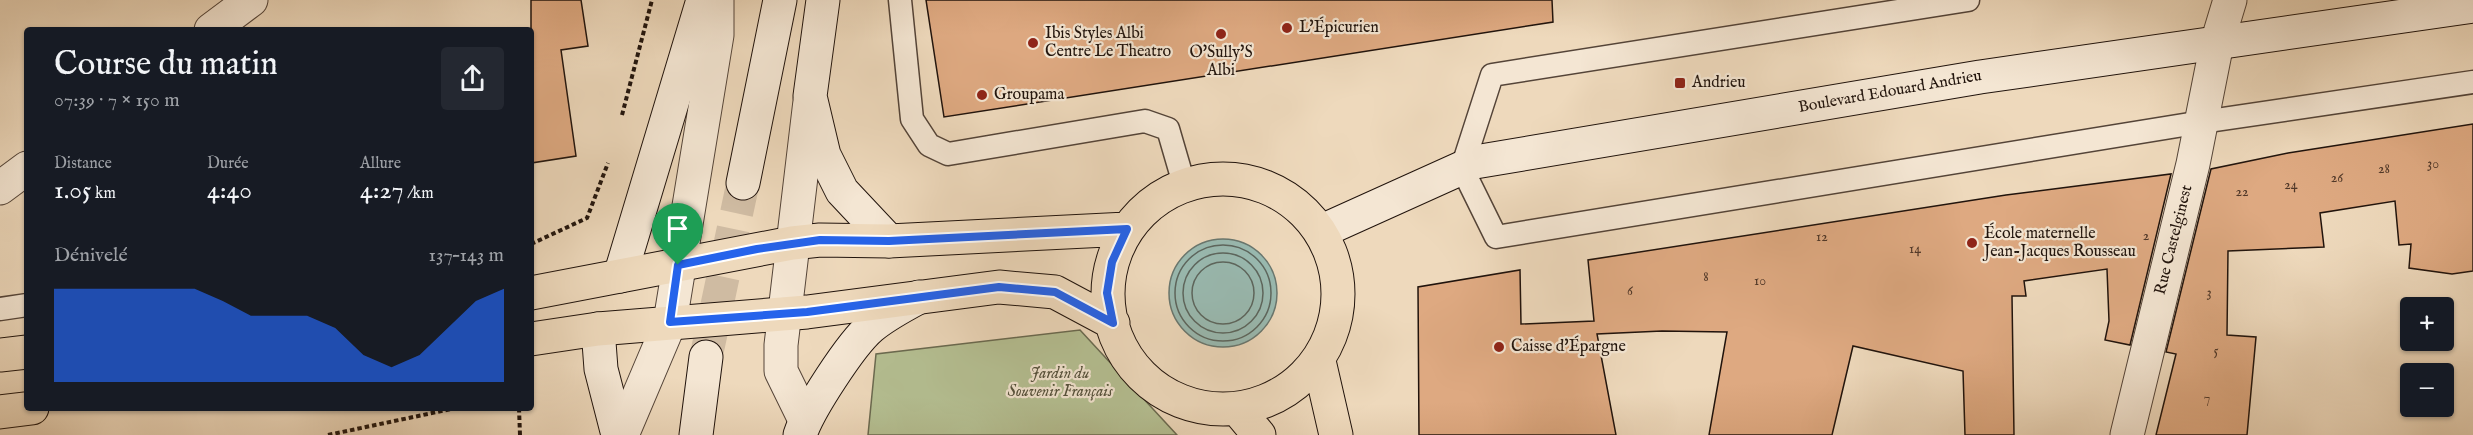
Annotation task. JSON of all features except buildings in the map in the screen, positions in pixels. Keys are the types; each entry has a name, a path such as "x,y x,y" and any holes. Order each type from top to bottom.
{"main road":[{"path":"215,27 251,0"},
{"path":"620,276 703,0"},
{"path":"620,435 670,322 717,35 717,0"},
{"path":"743,183 780,0"},
{"path":"802,427 781,370 784,312 823,0"},
{"name":"Rue Castelginest","path":"2127,435 2202,122 2217,43 2230,0"},
{"name":"Boulevard Edouard Andrieu","path":"1322,231 1475,162 1980,77 2473,6"},
{"path":"810,96 824,155 842,191 889,241"},
{"path":"0,188 24,170"},
{"path":"1222,178 1262,184 1296,203 1322,231 1337,268 1339,307 1319,361 1306,376 1275,398 1238,410 1205,409 1173,399 1146,381 1125,355 1113,323 1107,293 1112,262 1127,229 1151,204 1184,184 1222,178"},
{"path":"534,292 792,243 820,240 889,241 1127,229"},
{"path":"534,339 598,329 784,312 807,312 999,287 1055,292 1113,323"},
{"path":"802,427 844,360 871,327 919,297"},
{"path":"598,329 601,369 620,435"},
{"path":"0,355 24,352"},
{"path":"696,435 706,357"},
{"path":"1319,361 1336,435"},
{"path":"0,412 24,409"},
{"path":"1238,410 1259,435"}],"lane":[{"path":"900,0 912,118 929,145 948,154 1145,122 1168,129 1184,184"},
{"path":"1968,0 1492,75 1462,168 1496,237 2202,122 2473,82"},
{"path":"0,309 24,305"}],"path":[{"path":"620,123 652,0"},
{"path":"534,243 587,218 610,156"},
{"path":"327,435 442,411"},
{"path":"519,411 520,435"}],"green space":[{"name":"Jardin du Souvenir Français","path":"1080,330 1177,435 868,435 876,354"}],"water":[{"path":"1223,239 1244,243 1261,255 1273,272 1277,293 1273,314 1261,331 1244,343 1223,347 1202,343 1185,331 1173,314 1169,293 1173,272 1185,255 1202,243"}],"tunnel":[{"path":"706,357 743,183"}],"place":[{"name":"L'Épicurien","path":"1287,28"},
{"name":"O'Sully'S Albi","path":"1221,34"},
{"name":"Ibis Styles Albi Centre Le Theatro","path":"1033,43"},
{"name":"Andrieu","path":"1680,83"},
{"name":"Groupama","path":"982,95"},
{"name":"École maternelle Jean-Jacques Rousseau","path":"1972,243"},
{"name":"Caisse d'Épargne","path":"1499,347"}],"route":[{"path":"1127,229 1112,262 1107,293 1113,323 1055,292 999,287 807,312 670,322 678,265 757,249 820,240 889,241 1127,229"}]}
